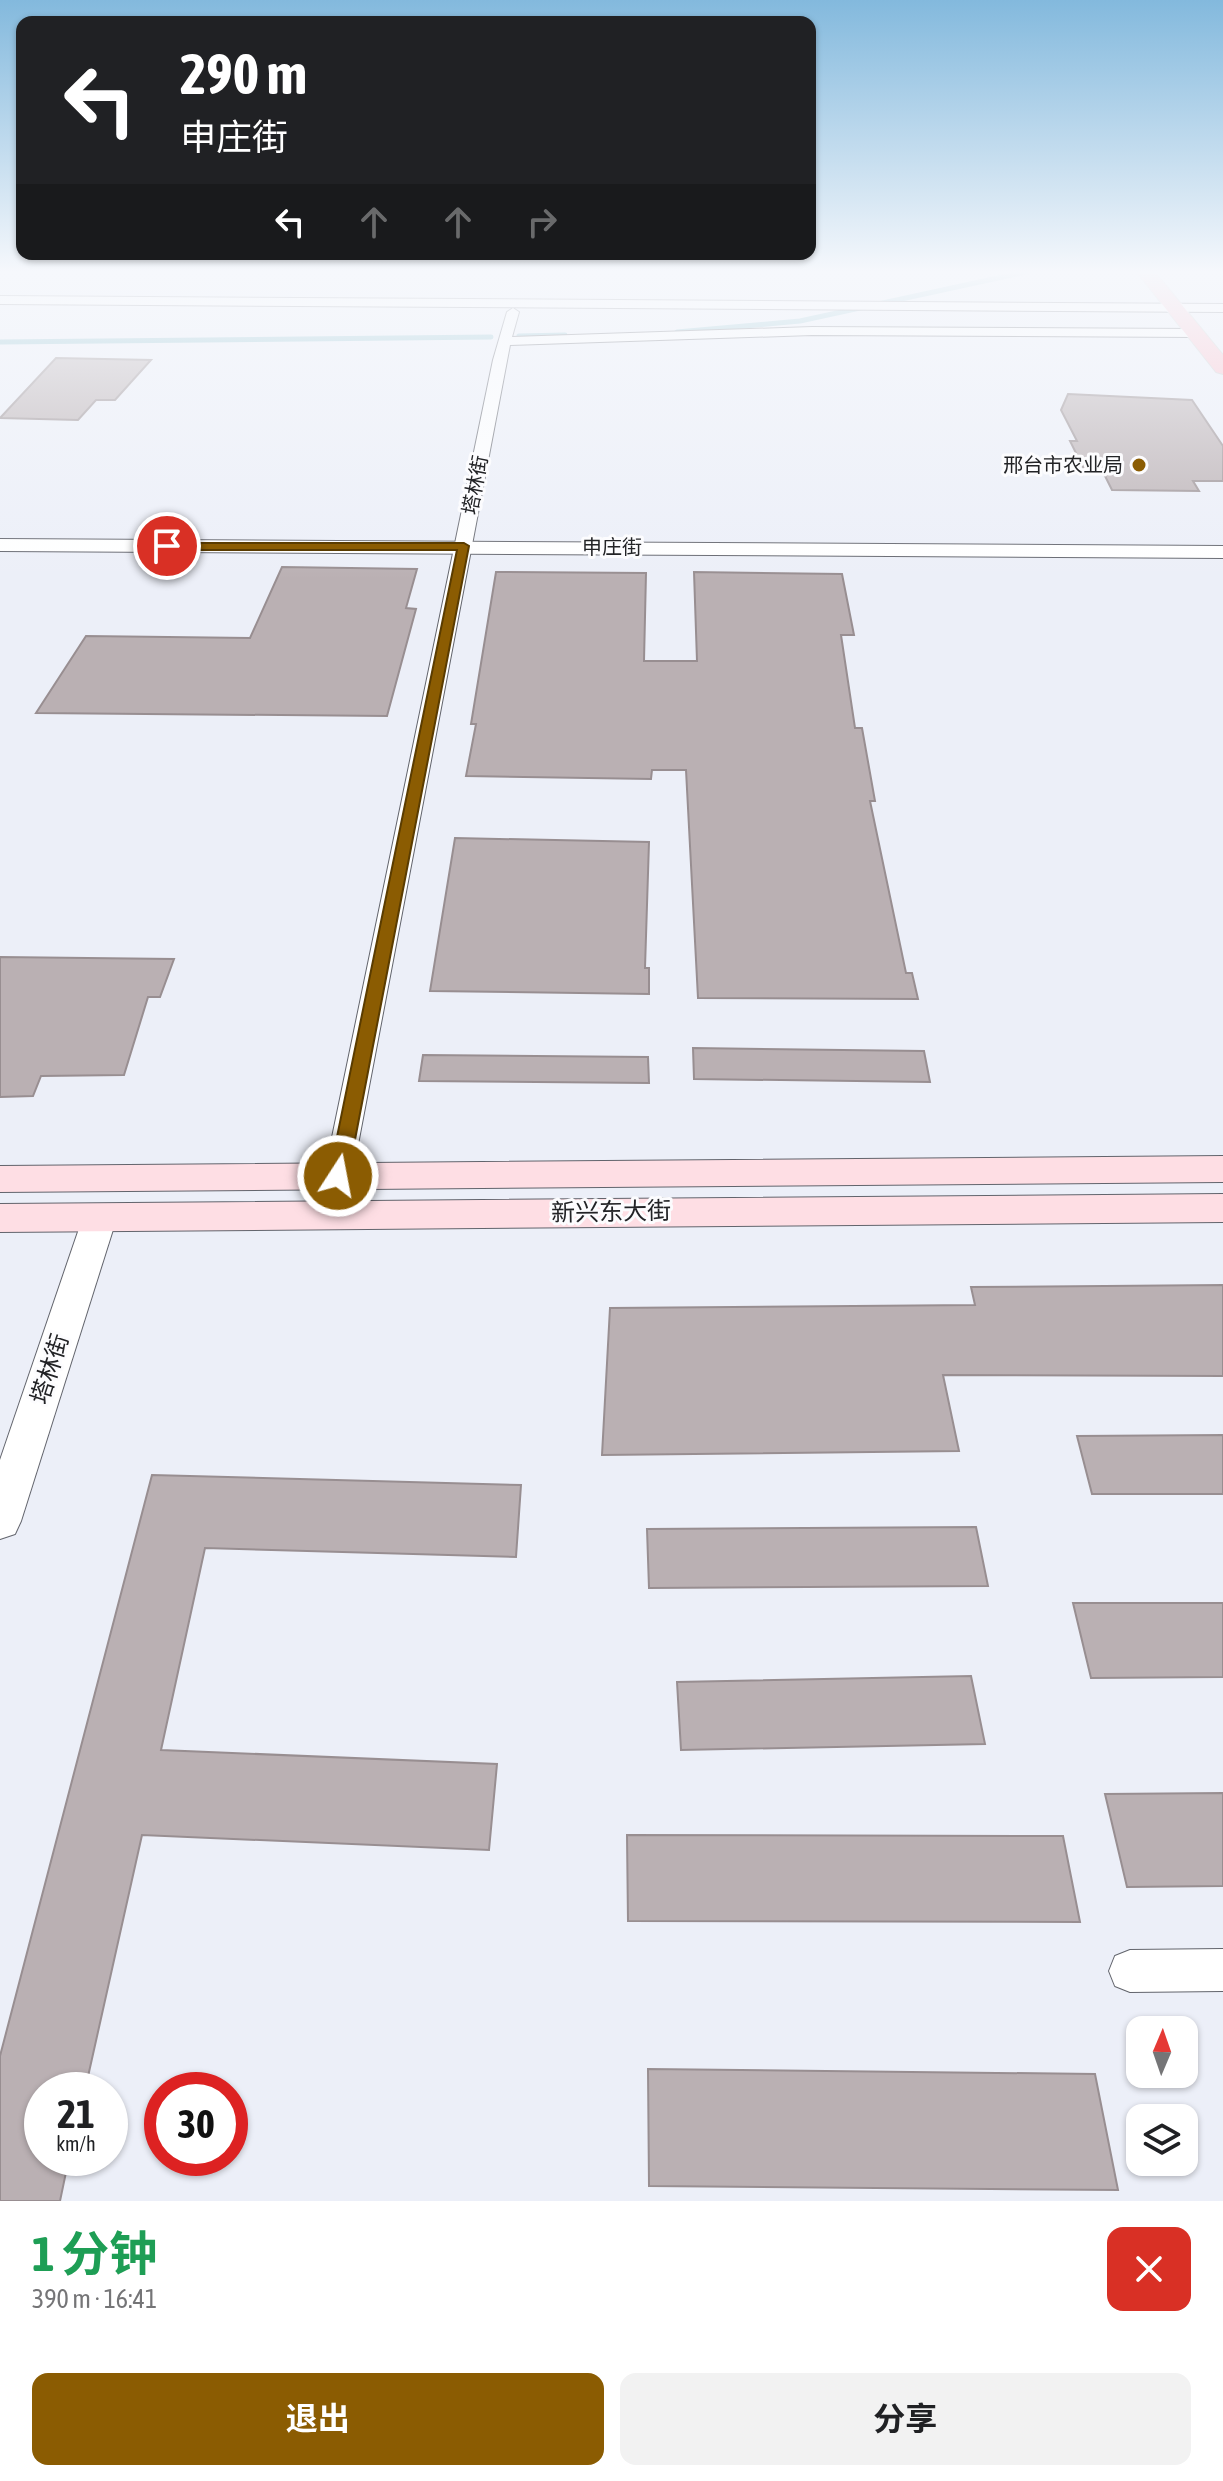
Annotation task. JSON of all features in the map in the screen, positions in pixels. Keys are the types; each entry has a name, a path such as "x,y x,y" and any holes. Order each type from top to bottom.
{"main road":[{"name":"新兴东大街","path":"0,1179 1223,1169"},
{"name":"新兴东大街","path":"0,1218 1223,1208"}],"street":[{"name":"塔林街","path":"338,1176 498,374"},
{"name":"申庄街","path":"0,545 1223,552"},
{"name":"塔林街","path":"0,1521 100,1217"},
{"path":"1130,1971 1223,1970"}],"building":[{"path":"41,374 139,374 115,400 96,400 78,420 0,418"},
{"path":"1068,394 1192,400 1223,446 1223,481 1193,481 1199,491 1112,490 1104,474 1086,473 1070,441 1077,441 1061,410"},
{"path":"282,567 417,569 406,608 416,609 387,716 36,713 86,636 250,638"},
{"path":"496,572 646,573 644,661 697,661 694,572 842,574 854,635 841,635 855,728 862,728 875,801 870,801 906,973 912,973 918,999 698,998 686,770 652,770 651,779 466,776 476,724 471,724"},
{"path":"455,838 649,842 645,968 649,968 649,994 430,991"},
{"path":"0,957 174,959 160,997 148,997 124,1075 41,1076 33,1096 0,1097"},
{"path":"693,1048 924,1051 930,1082 694,1079"},
{"path":"423,1055 648,1057 649,1083 419,1081"},
{"path":"1223,1285 1223,1376 943,1375 959,1451 602,1455 610,1308 975,1305 971,1287"},
{"path":"1223,1435 1223,1494 1092,1494 1077,1436"},
{"path":"152,1475 521,1485 516,1557 205,1548 161,1750 497,1764 489,1850 142,1835 89,2072 24,2072 24,2176 65,2176 60,2201 0,2201 0,2056"},
{"path":"976,1527 988,1586 649,1588 647,1529"},
{"path":"1073,1603 1223,1603 1223,1677 1091,1678"},
{"path":"971,1676 985,1744 681,1750 677,1682"},
{"path":"1223,1793 1223,1886 1127,1887 1105,1794"},
{"path":"627,1835 1063,1836 1080,1922 628,1921"},
{"path":"648,2069 1095,2074 1118,2190 649,2186"}],"place":[{"name":"邢台市农业局","path":"1139,465"}],"route":[{"path":"167,546 464,546 338,1176"}]}
